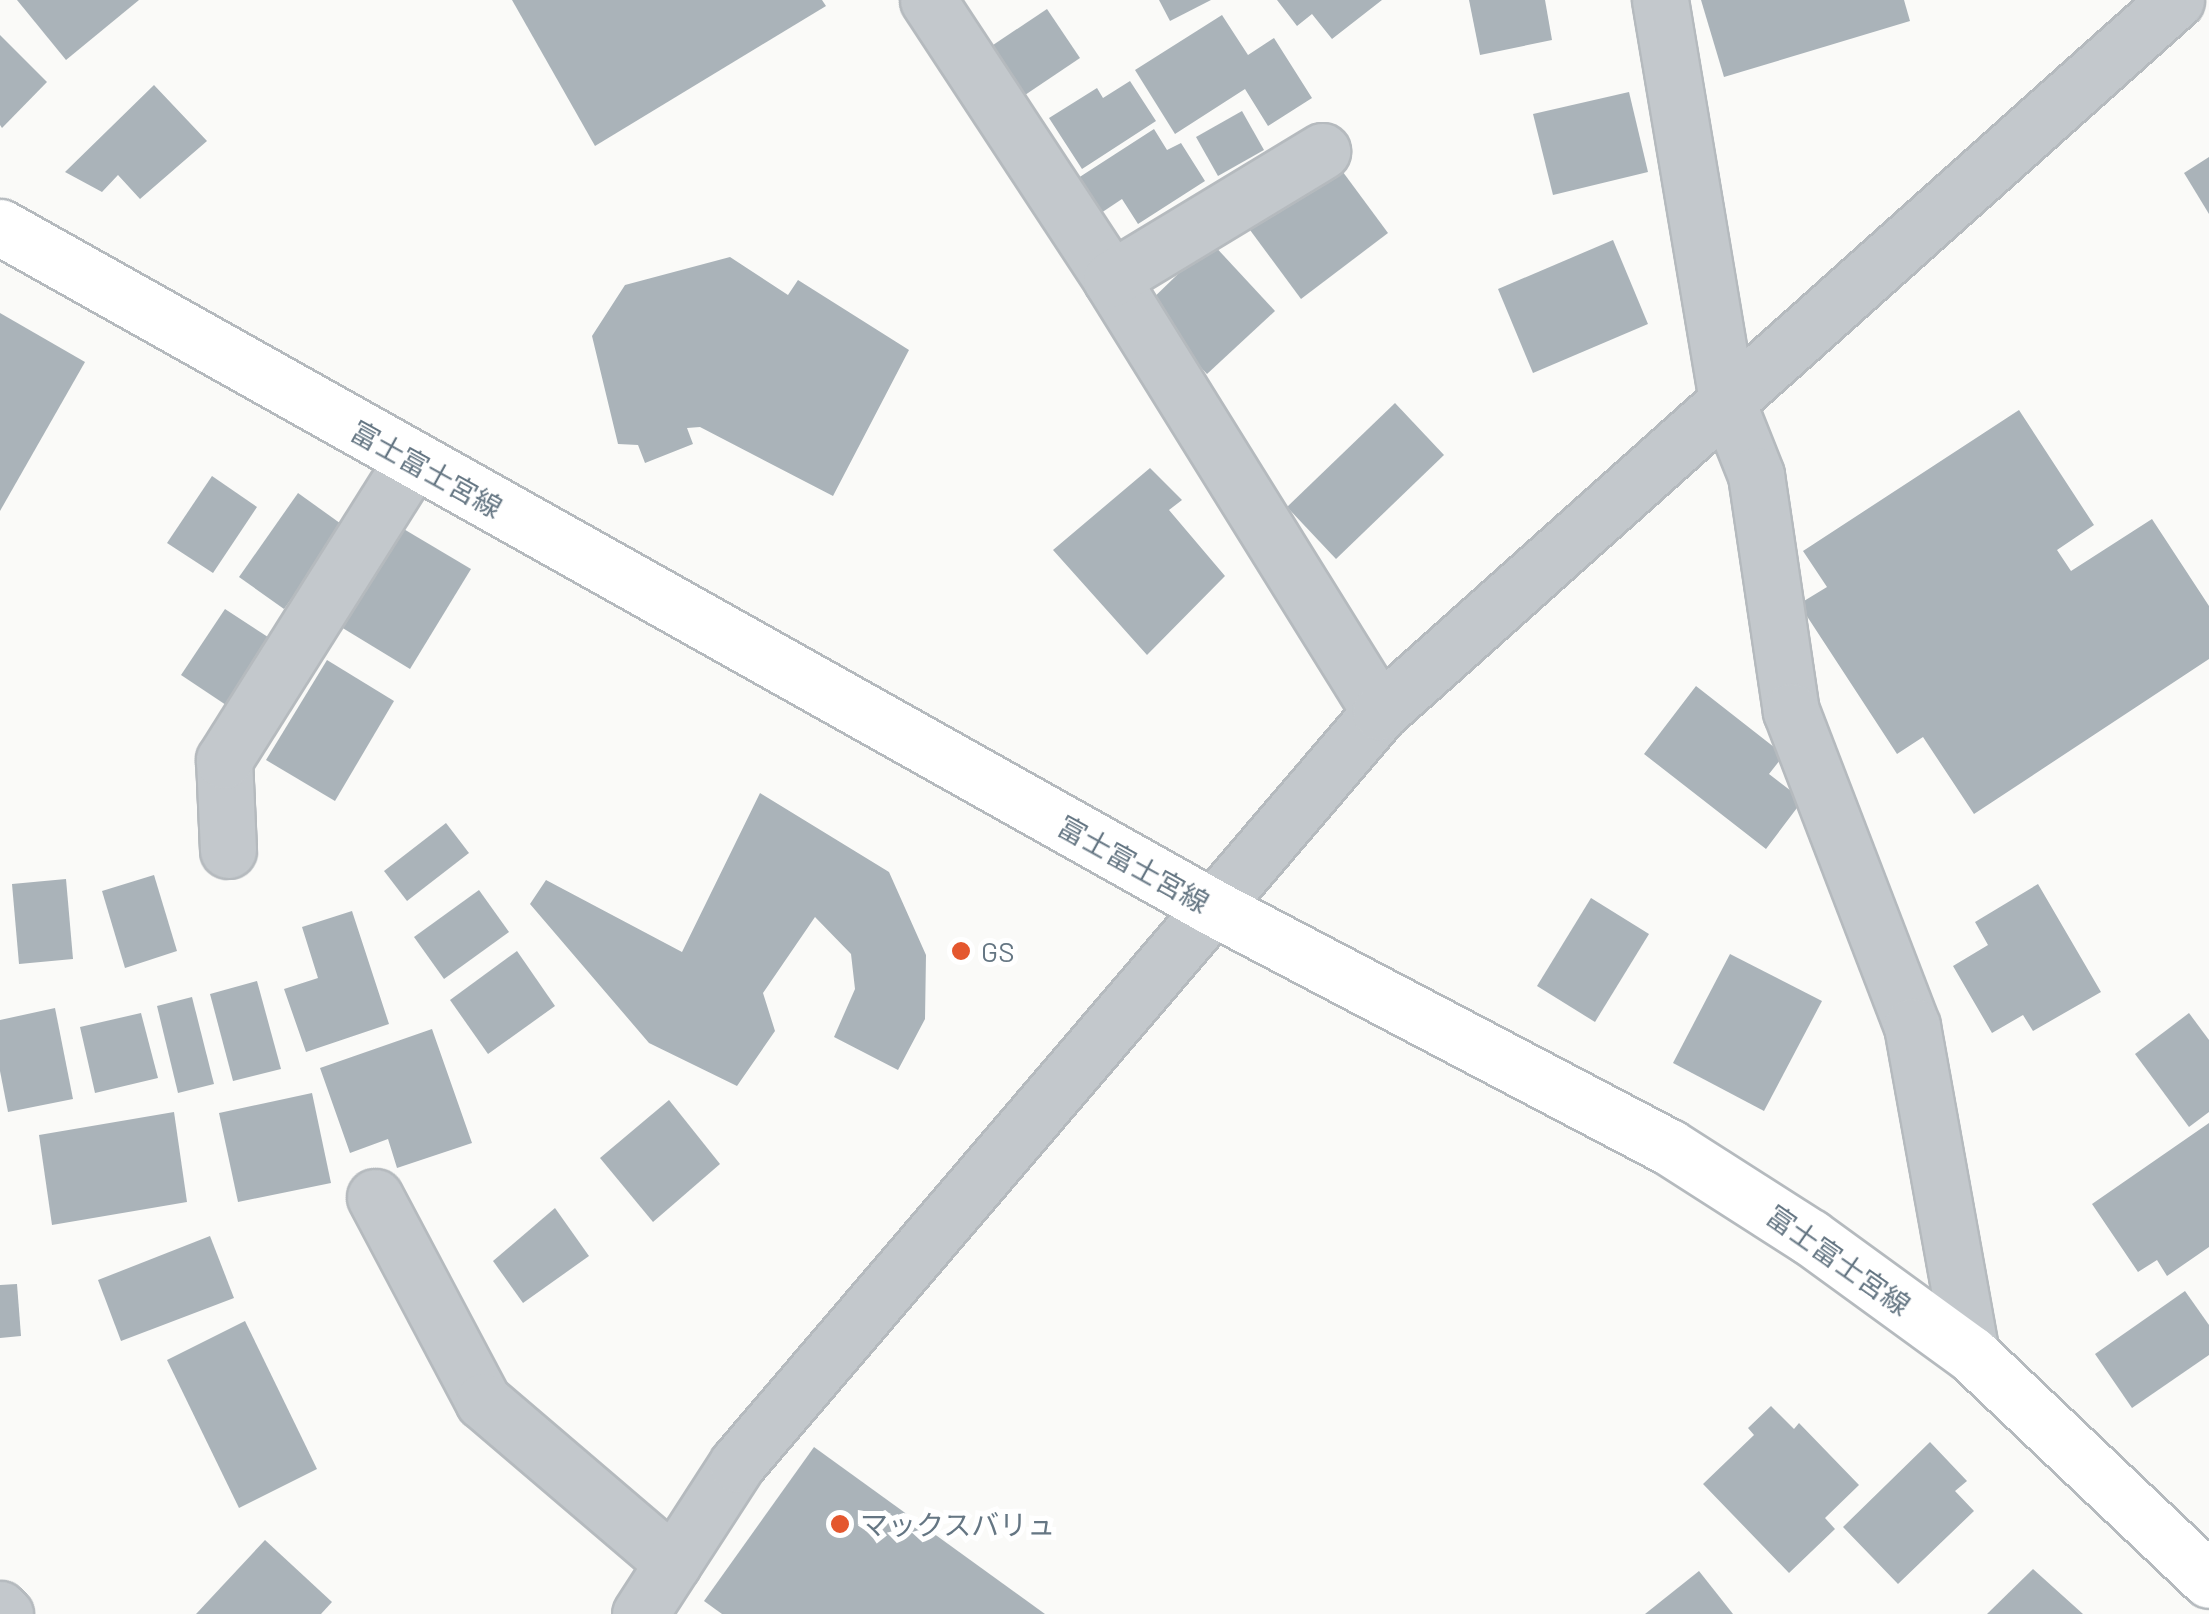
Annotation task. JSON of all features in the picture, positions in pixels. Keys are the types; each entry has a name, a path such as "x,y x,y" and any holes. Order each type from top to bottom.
{"main road":[{"name":"富士富士宮線","path":"0,227 1212,907 1670,1147 1810,1236 1972,1354 2209,1580"}],"street":[{"path":"1660,0 1726,402 1756,475 1791,711 1912,1026 1972,1354"},
{"path":"640,1614 737,1464 1380,712 2176,0"},
{"path":"949,7 1111,278 1380,712"},
{"path":"1111,278 1322,150"},
{"path":"228,850 224,760 412,461"},
{"path":"374,1197 483,1401 673,1563"}],"building":[{"path":"17,0 139,0 66,60"},
{"path":"512,0 822,0 826,6 595,146"},
{"path":"1159,0 1211,0 1170,21"},
{"path":"1277,0 1382,0 1332,39 1312,14 1297,26"},
{"path":"1469,0 1545,0 1552,40 1480,55"},
{"path":"1701,0 1904,0 1910,21 1724,77"},
{"path":"1047,9 1080,58 1025,95 993,45"},
{"path":"1222,15 1248,55 1274,38 1312,98 1268,126 1245,89 1175,134 1135,70"},
{"path":"0,35 47,82 2,128 0,125"},
{"path":"1130,81 1156,121 1082,169 1049,118 1097,88 1103,98"},
{"path":"154,85 207,141 140,199 118,175 102,192 65,172"},
{"path":"1629,92 1648,172 1553,195 1533,114"},
{"path":"1242,111 1264,150 1218,176 1196,137"},
{"path":"1154,129 1167,150 1181,143 1205,181 1138,224 1122,199 1098,215 1075,180"},
{"path":"2209,157 2209,214 2184,173"},
{"path":"1337,164 1388,233 1301,299 1250,230"},
{"path":"1613,240 1648,324 1533,373 1498,289"},
{"path":"1211,242 1275,311 1207,374 1144,307"},
{"path":"730,257 788,295 798,280 909,350 833,496 700,427 687,428 693,444 645,463 638,445 618,444 592,336 625,285"},
{"path":"0,313 85,362 0,511"},
{"path":"1395,403 1444,455 1336,559 1287,507"},
{"path":"2019,410 2094,525 2057,550 2071,571 2152,519 2209,606 2209,659 1974,814 1923,737 1897,754 1799,604 1827,587 1803,551"},
{"path":"1150,468 1182,500 1169,510 1225,576 1147,655 1053,550"},
{"path":"212,476 257,507 213,573 167,543"},
{"path":"298,493 344,526 284,609 239,577"},
{"path":"402,528 471,569 410,669 341,627"},
{"path":"225,609 271,639 226,705 181,675"},
{"path":"327,660 394,701 335,801 266,760"},
{"path":"1696,686 1784,755 1769,774 1803,800 1766,849 1644,754"},
{"path":"760,793 889,872 926,955 925,1019 898,1070 834,1037 855,989 851,954 815,917 763,993 775,1031 737,1086 649,1043 530,904 546,880 682,952"},
{"path":"446,823 469,853 407,901 384,871"},
{"path":"154,875 177,951 125,968 102,891"},
{"path":"66,879 73,959 19,964 12,884"},
{"path":"2038,884 2101,992 2033,1031 2023,1015 1992,1033 1953,966 1988,945 1975,922"},
{"path":"479,890 509,932 444,979 414,937"},
{"path":"1591,898 1649,934 1595,1022 1537,986"},
{"path":"352,911 389,1024 306,1052 284,989 318,978 302,927"},
{"path":"517,951 555,1006 488,1054 450,1000"},
{"path":"1730,954 1822,1001 1764,1111 1673,1063"},
{"path":"257,981 281,1069 233,1081 210,994"},
{"path":"192,997 214,1084 178,1093 157,1006"},
{"path":"55,1008 73,1099 8,1112 0,1071 0,1020"},
{"path":"141,1013 158,1078 95,1093 80,1027"},
{"path":"2189,1013 2209,1040 2209,1112 2189,1127 2135,1054"},
{"path":"432,1029 472,1143 397,1168 388,1139 350,1153 320,1068"},
{"path":"312,1093 331,1183 238,1202 219,1113"},
{"path":"669,1100 720,1164 653,1222 600,1158"},
{"path":"174,1112 187,1202 52,1225 39,1135"},
{"path":"2209,1123 2209,1247 2167,1276 2157,1260 2138,1272 2092,1204"},
{"path":"555,1208 589,1256 523,1303 493,1261"},
{"path":"210,1236 234,1298 121,1341 98,1280"},
{"path":"17,1284 21,1336 0,1338 0,1285"},
{"path":"2185,1291 2209,1325 2209,1355 2132,1408 2095,1354"},
{"path":"245,1321 317,1469 239,1508 167,1360"},
{"path":"1771,1406 1794,1429 1799,1423 1859,1485 1825,1518 1835,1529 1789,1573 1703,1484 1754,1435 1748,1428"},
{"path":"1930,1442 1967,1481 1955,1491 1974,1511 1898,1584 1843,1527"},
{"name":"マックスバリュ","path":"814,1447 1045,1614 722,1614 704,1601"},
{"path":"265,1540 332,1602 321,1614 196,1614"},
{"path":"2033,1569 2083,1614 1987,1614"},
{"path":"1699,1571 1733,1614 1645,1614"}],"place":[{"name":"GS","path":"961,951"},
{"name":"マックスバリュ","path":"840,1524"}]}
